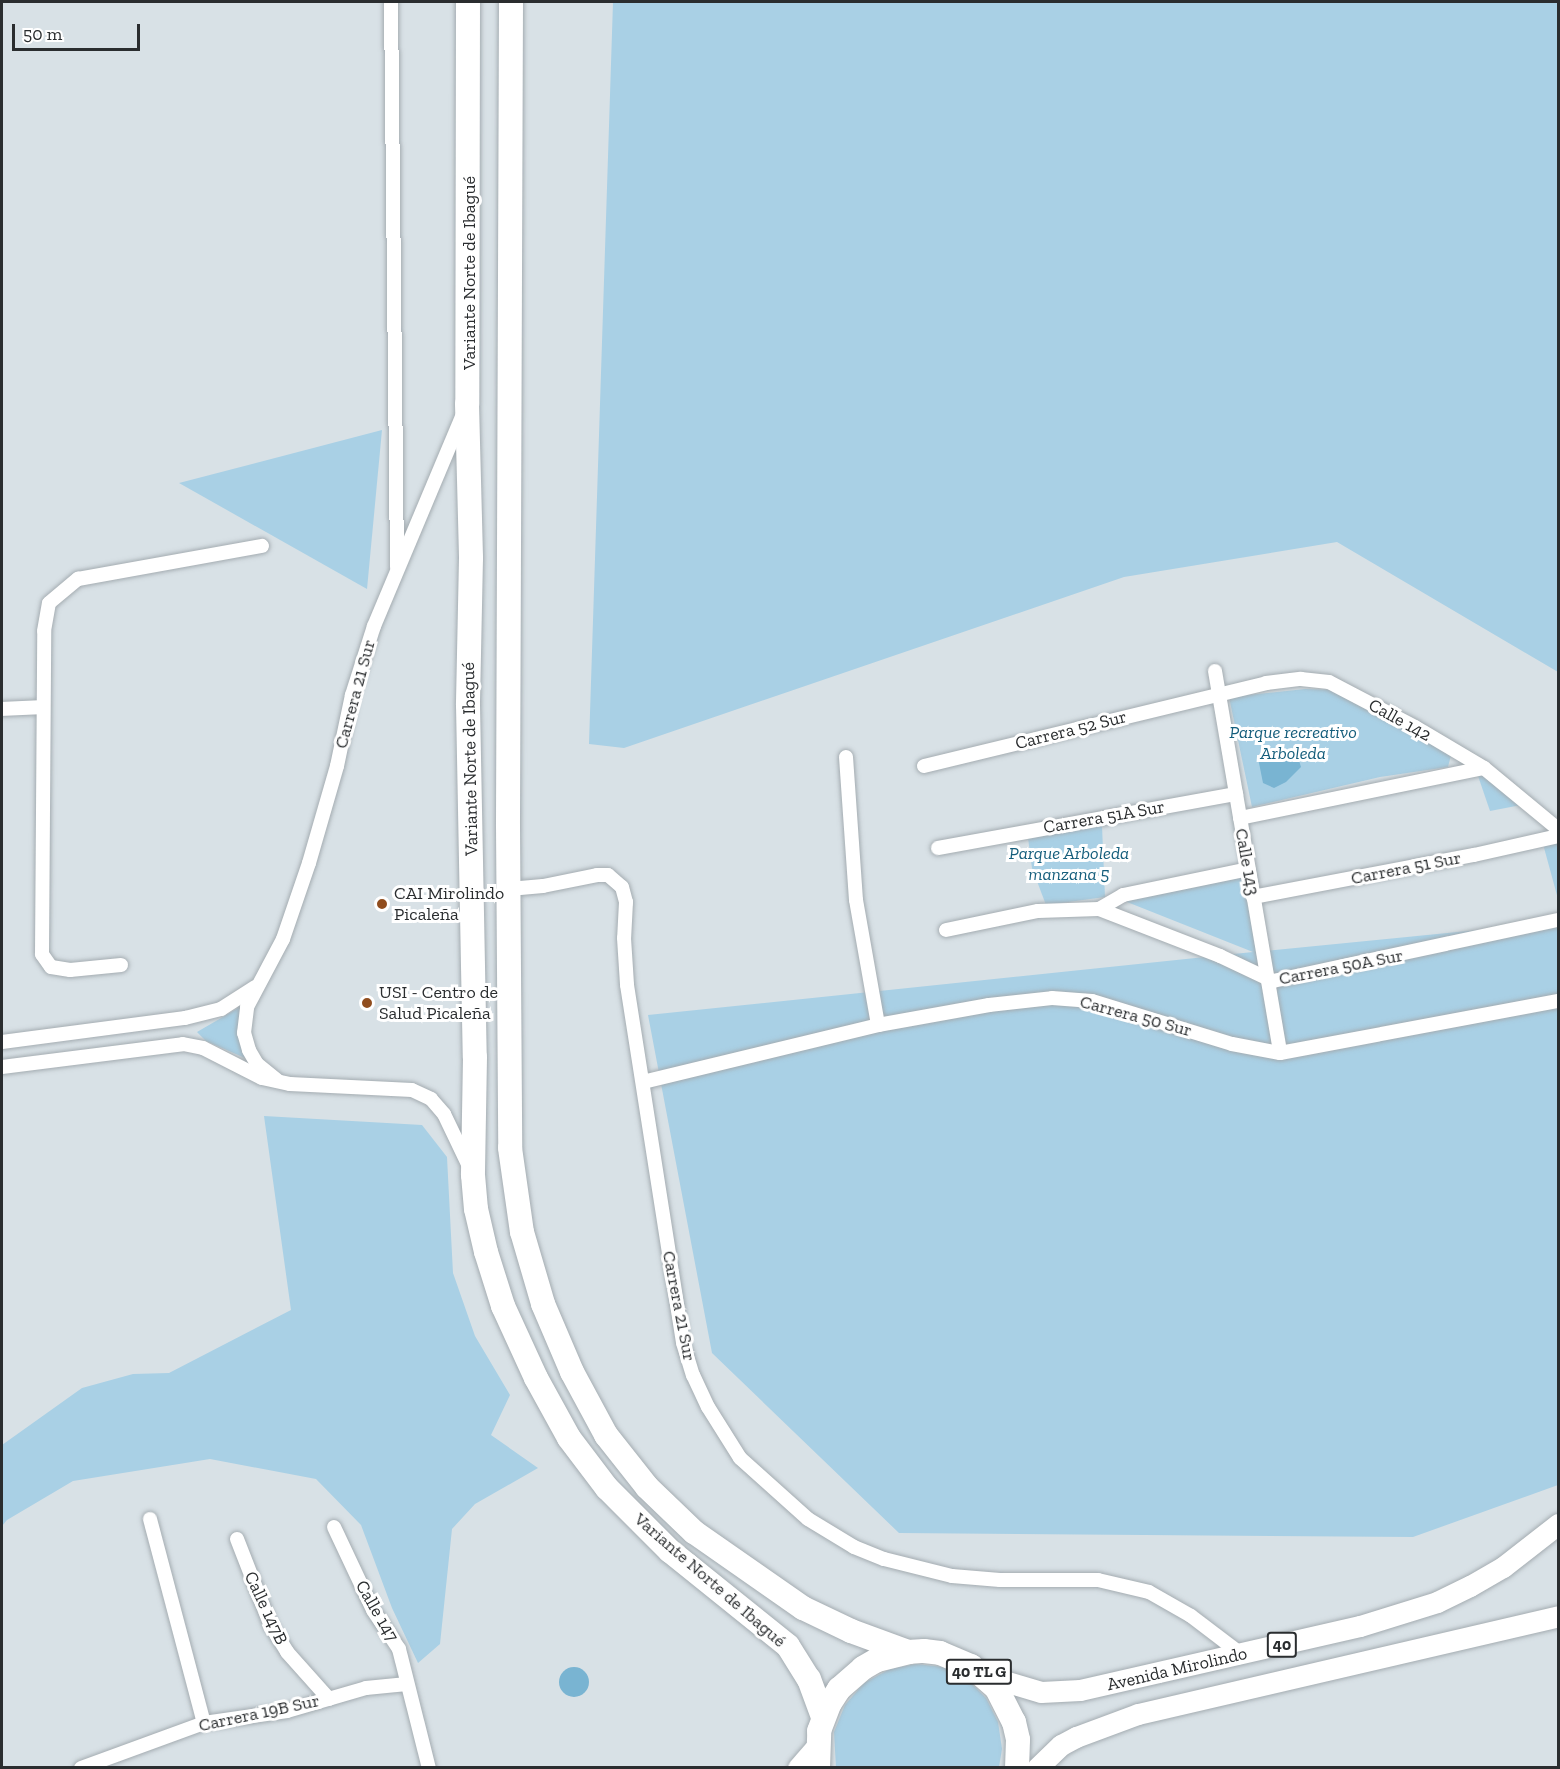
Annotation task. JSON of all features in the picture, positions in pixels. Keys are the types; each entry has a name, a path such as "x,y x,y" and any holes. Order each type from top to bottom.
{"highway":[{"name":"Variante Norte de Ibagué","path":"468,2 467,404 471,558 468,705 475,1057 473,1174 476,1209 503,1306 536,1378 569,1438 607,1488 670,1551 788,1646 808,1679 823,1717"},
{"name":"Variante Norte de Ibagué","path":"511,2 508,889 512,1159 522,1232 543,1304 572,1372 606,1435 647,1487 694,1532 803,1608 908,1652"},
{"name":"40 TL G","path":"818,1757 823,1717 839,1689 877,1660 908,1652 948,1656 984,1675 1007,1704 1014,1722 1018,1740 1017,1767"}],"main road":[{"name":"Avenida Mirolindo","path":"984,1675 1041,1692 1060,1692 1360,1626 1437,1602 1503,1567 1558,1524"},
{"name":"Avenida Mirolindo","path":"1037,1767 1044,1759 1076,1737 1138,1714 1558,1616"},
{"path":"798,1767 818,1757"}],"street":[{"path":"391,2 397,572"},
{"name":"Carrera 21 Sur","path":"278,1082 257,1064 244,1033 247,1007 255,987 287,928 337,766 352,695 374,626 467,404"},
{"path":"121,965 70,970 51,966 42,954 44,631 49,603 63,589 78,579 262,546"},
{"name":"Calle 143","path":"1215,671 1280,1053"},
{"name":"Calle 142","path":"1219,695 1289,680 1329,682 1415,727 1484,768 1558,829"},
{"name":"Carrera 52 Sur","path":"924,766 1219,695"},
{"path":"2,709 43,707"},
{"path":"846,757 856,900 878,1025"},
{"path":"1240,818 1484,768"},
{"name":"Carrera 51A Sur","path":"938,848 1236,794"},
{"name":"Carrera 51 Sur","path":"1253,897 1474,855 1558,836"},
{"path":"946,930 1038,911 1099,909 1123,895 1248,868"},
{"name":"Carrera 21 Sur","path":"508,889 543,886 597,875 608,875 622,887 626,902 624,938 627,985 683,1343 693,1375 722,1431 740,1458 808,1519 854,1547 917,1570 952,1576 1000,1580 1098,1580 1149,1592 1191,1616 1241,1654"},
{"name":"Carrera 50A Sur","path":"1099,909 1220,956 1268,980 1315,973 1558,920"},
{"name":"Carrera 21 Sur","path":"2,1042 185,1018 221,1009 255,987"},
{"name":"Carrera 50 Sur","path":"643,1082 878,1025 989,1005 1052,998 1092,1001 1232,1044 1280,1053 1558,1001"},
{"path":"183,1044 185,1018"},
{"path":"2,1067 183,1044 203,1048 262,1078 278,1082 412,1090 431,1099 444,1114 473,1174"},
{"path":"150,1519 204,1723"},
{"name":"Calle 147","path":"334,1527 373,1610 399,1649 406,1684 429,1767"},
{"name":"Calle 147B","path":"237,1539 271,1626 286,1652 329,1698"},
{"name":"Carrera 19B Sur","path":"90,1766 204,1723 287,1711 366,1688 406,1684"}],"green space":[{"path":"613,2 1558,2 1558,672 1337,542 1124,577 624,748 589,744"},
{"path":"382,430 367,589 179,483"},
{"name":"Parque recreativo Arboleda","path":"1305,689 1336,690 1452,751 1448,767 1380,777 1252,807 1229,697"},
{"path":"1481,769 1521,805 1490,811 1477,773"},
{"name":"Parque Arboleda manzana 5","path":"1102,826 1105,897 1046,905 1032,868 1028,838 1061,830"},
{"path":"1558,843 1558,899 1543,844"},
{"path":"1249,876 1265,951 1558,922 1558,1485 1413,1537 899,1533 712,1353 648,1015 1253,952 1122,900"},
{"path":"240,1007 239,1039 245,1058 206,1041 197,1032"},
{"path":"264,1116 422,1125 447,1157 453,1273 475,1336 510,1395 491,1435 538,1468 475,1504 452,1529 440,1644 418,1663 392,1608 361,1525 316,1479 210,1459 73,1481 7,1520 2,1526 2,1445 82,1388 133,1374 169,1373 291,1310"},
{"path":"916,1664 943,1667 967,1679 986,1698 998,1722 1002,1749 999,1767 836,1768 834,1732 845,1705 864,1683 890,1669"}],"shaded area":[{"path":"1296,751 1301,767 1286,782 1274,788 1263,783 1258,758"},
{"path":"574,1667 585,1671 589,1682 585,1693 574,1697 563,1693 559,1682 563,1671"}],"place":[{"name":"CAI Mirolindo Picaleña","path":"382,904"},
{"name":"USI - Centro de Salud Picaleña","path":"367,1003"}]}
